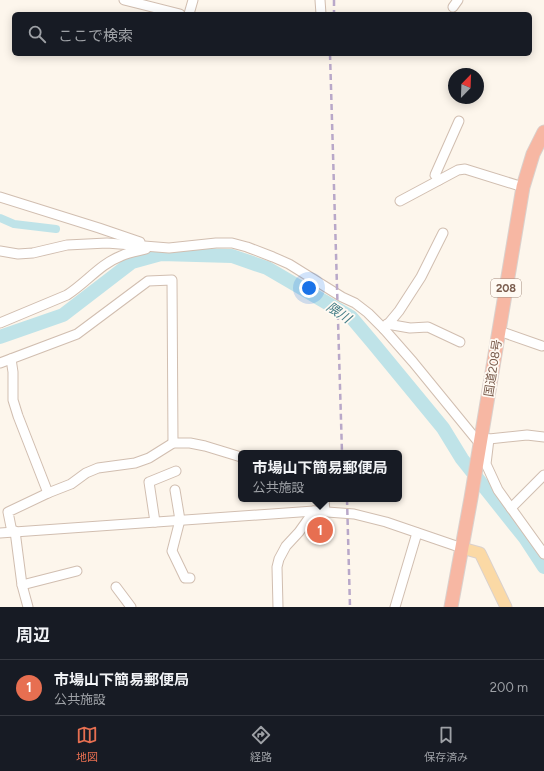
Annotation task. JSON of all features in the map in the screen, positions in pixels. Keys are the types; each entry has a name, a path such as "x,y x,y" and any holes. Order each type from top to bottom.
{"highway":[{"name":"国道208号","path":"451,607 482,442 523,187 532,154 544,132"}],"main road":[{"path":"462,548 480,553 506,607"}],"street":[{"path":"124,0 172,12"},
{"path":"190,12 193,0"},
{"path":"320,0 321,12"},
{"path":"439,180 435,174 459,121"},
{"path":"400,201 458,170 464,169 523,187"},
{"path":"0,197 99,228 153,247"},
{"path":"386,326 421,277 443,234"},
{"path":"0,251 18,254 67,245 106,243 169,248 216,243 232,243 247,247 289,264 342,297 355,303 386,326 482,442 486,464 498,490 544,554"},
{"path":"0,323 67,295 122,255 153,247"},
{"path":"0,363 77,334 148,281 172,280 173,443"},
{"path":"386,326 410,328 428,327 460,342"},
{"path":"499,331 542,346"},
{"path":"11,359 14,400 18,416 48,493"},
{"path":"482,442 527,435 544,437"},
{"path":"28,607 22,585 14,531 8,512 71,484 86,473 98,468 135,463 149,458 173,443 190,443 205,446 238,456"},
{"path":"155,522 149,482 176,470"},
{"path":"511,508 544,475"},
{"path":"175,490 180,520 172,551 185,578 190,578"},
{"path":"324,502 325,512"},
{"path":"278,607 277,568 279,559 286,546 299,532 314,511"},
{"path":"0,532 314,511 354,514 417,532 462,548"},
{"path":"395,607 417,532"},
{"path":"534,540 544,538"},
{"path":"22,585 77,571"},
{"path":"116,587 131,607"}],"waterway":[{"path":"0,218 14,224 56,229"},
{"name":"隈川","path":"0,337 63,315 132,262 161,254 232,256 267,268 351,317 443,428 462,459 525,538 544,567"}],"railway":[{"path":"334,0 334,12"},
{"path":"330,56 342,450"},
{"path":"347,502 350,607"}],"place":[{"name":"市場山下簡易郵便局","path":"320,530"}]}
